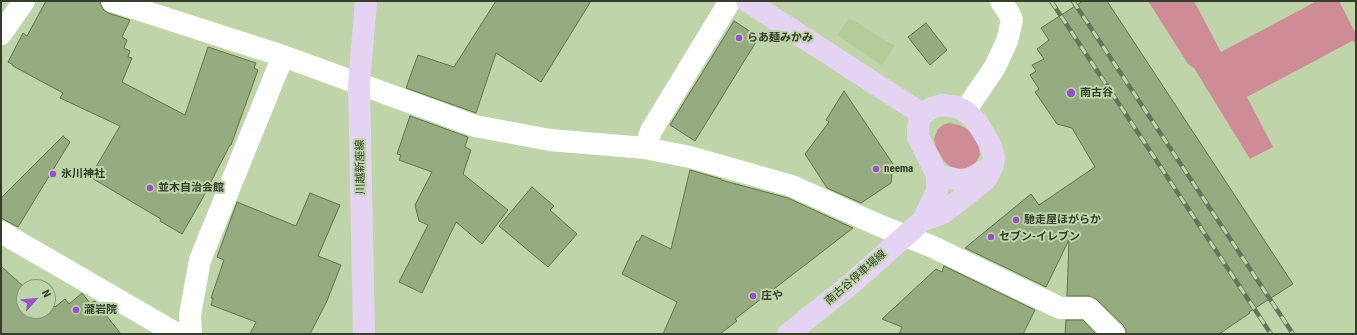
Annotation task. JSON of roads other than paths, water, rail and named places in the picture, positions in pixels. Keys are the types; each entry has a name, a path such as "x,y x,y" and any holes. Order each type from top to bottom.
{"street":[{"path":"1,34 24,1"},
{"path":"112,1 283,56 475,126 550,140 645,148 690,158 792,186 876,224 906,235 1060,308 1088,308 1114,334"},
{"name":"川越新座線","path":"364,334 359,84 366,1"},
{"path":"645,148 651,131 730,1"},
{"path":"747,1 922,114"},
{"path":"965,111 995,66 1007,40 1012,20 1001,1"},
{"path":"191,334 190,315 200,260 283,56"},
{"path":"942,105 957,107 965,111 977,122 990,144 994,157 993,166 985,180 943,213 923,220 937,191 937,175 918,137 918,128 922,114 932,108 942,105"},
{"path":"937,175 959,180 969,179 993,166"},
{"name":"南古谷停車場線","path":"788,334 851,284 923,220"},
{"path":"1,232 177,334"}],"railway":[{"path":"1051,1 1271,334"},
{"path":"1073,1 1293,334"}],"place":[{"name":"らあ麺みかみ","path":"739,38"},
{"name":"南古谷","path":"1071,93"},
{"name":"neema","path":"876,169"},
{"name":"氷川神社","path":"53,174"},
{"name":"並木自治会館","path":"150,188"},
{"name":"馳走屋ほがらか","path":"1016,220"},
{"name":"セブン-イレブン","path":"991,237"},
{"name":"庄や","path":"753,296"},
{"name":"瀧岩院","path":"76,310"}]}
